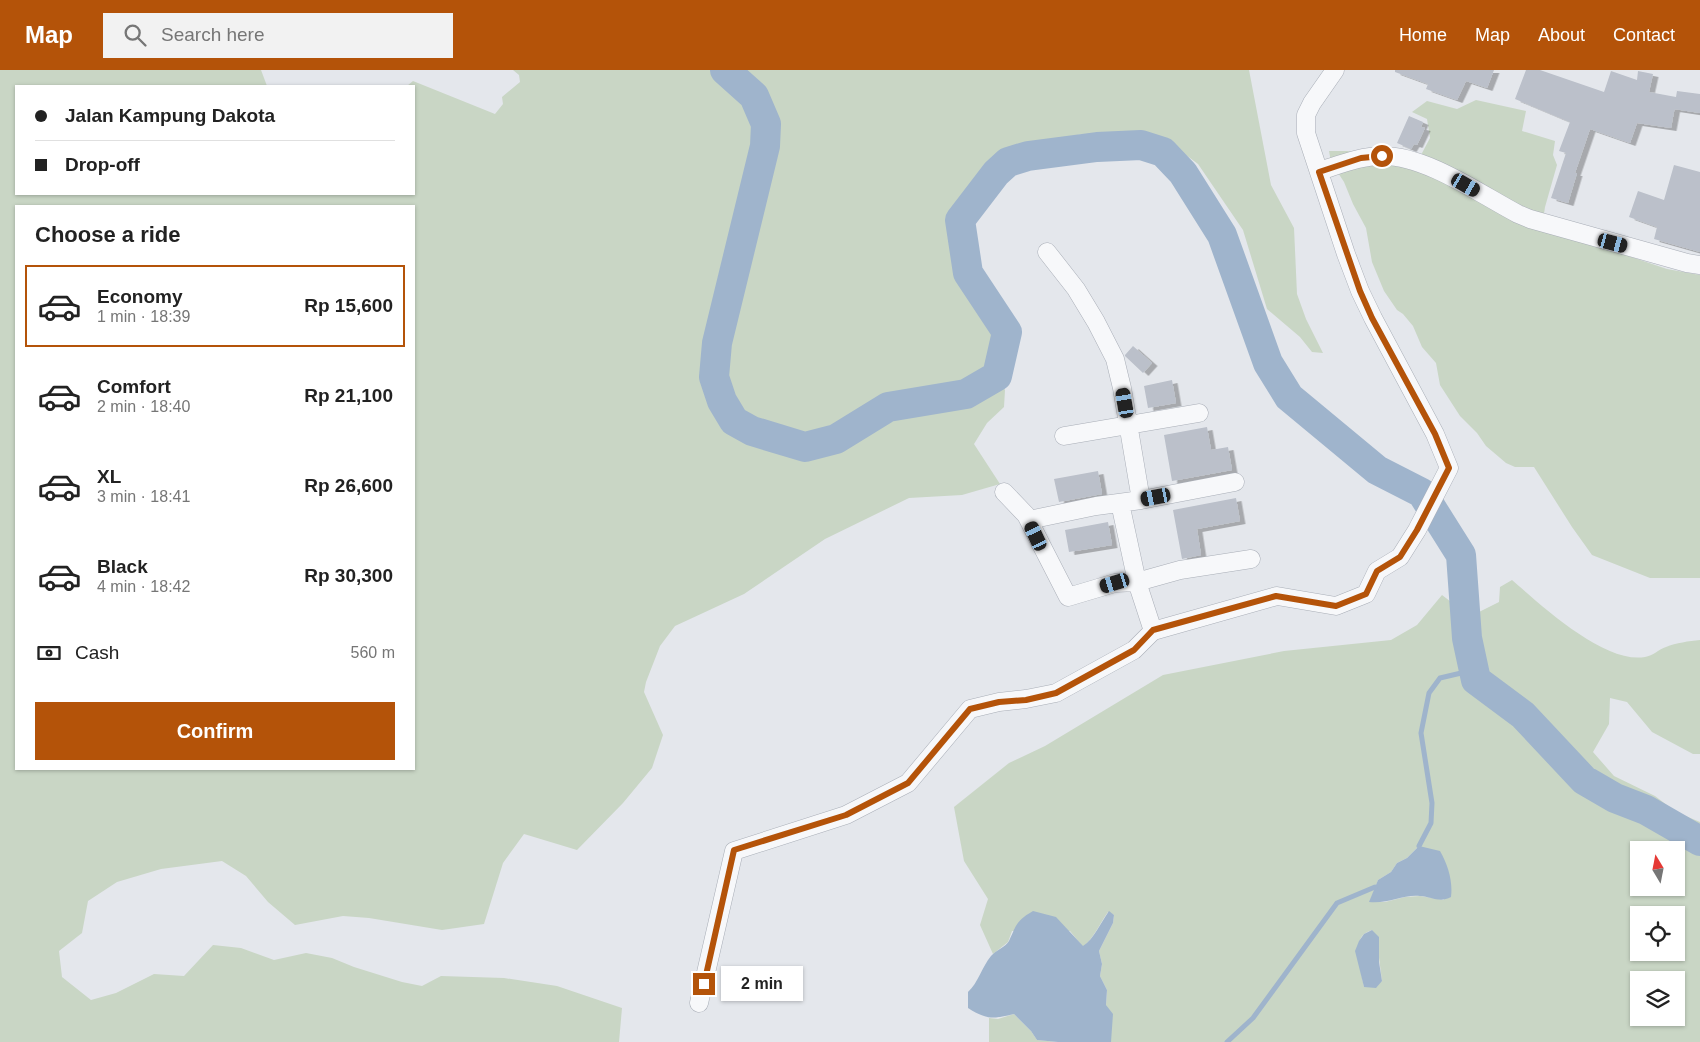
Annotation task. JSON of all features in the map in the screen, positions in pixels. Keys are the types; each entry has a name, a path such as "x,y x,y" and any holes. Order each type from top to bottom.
{"street":[{"path":"699,1002 734,850 846,815 908,783 970,709 999,702 1026,700 1056,693 1134,650 1153,630 1276,596 1336,606 1366,594 1377,571 1400,557 1417,530 1449,468 1435,434 1372,318 1360,291 1306,133 1306,115 1335,70"},
{"path":"1319,172 1361,158 1382,156 1407,159 1432,167 1530,219 1700,265"},
{"path":"1047,252 1076,289 1115,359 1129,425 1141,500"},
{"path":"1064,436 1199,414"},
{"path":"1029,520 1235,482"},
{"path":"1004,492 1026,515 1068,597 1115,583 1137,582 1180,570 1251,559"},
{"path":"1120,503 1137,582 1153,630"}],"green space":[{"path":"0,70 261,70 267,85 15,85 15,195 415,195 415,85 408,85 413,81 495,114 503,104 502,97 520,82 519,75 513,70 1249,70 1271,185 1294,228 1297,294 1306,319 1323,353 1312,352 1300,337 1267,309 1243,230 1198,164 1162,137 1082,134 1018,149 982,173 953,210 952,248 963,282 983,308 998,338 991,366 1005,390 1004,407 987,423 974,444 1000,484 962,495 909,498 825,539 744,594 675,626 660,646 644,692 663,735 652,768 623,803 577,850 524,834 503,863 484,924 442,930 369,918 343,916 295,925 268,902 246,876 222,861 161,869 117,882 88,901 82,933 59,951 62,977 91,1000 116,993 154,974 184,976 213,945 241,948 274,960 306,953 332,958 402,982 422,986 441,976 504,978 557,986 622,1008 619,1042 0,1042"},
{"path":"1476,100 1526,111 1522,131 1555,141 1553,155 1557,165 1545,207 1542,227 1667,269 1700,275 1700,578 1650,578 1592,555 1534,467 1515,467 1506,463 1486,446 1477,433 1460,416 1440,385 1436,363 1422,347 1413,326 1397,310 1384,291 1372,262 1366,228 1344,182 1331,162 1329,151 1348,151 1378,162 1421,155 1430,138 1427,119 1412,112 1427,101 1457,109"},
{"path":"1512,580 1539,604 1574,630 1611,651 1629,657 1645,657 1663,648 1683,642 1700,640 1700,754 1693,754 1652,732 1627,702 1610,698 1609,724 1593,752 1614,776 1655,796 1676,812 1700,822 1700,1042 1111,1042 1111,1028 1106,1005 1107,990 1100,976 1102,964 1099,951 1113,923 1114,915 1108,912 1094,935 1083,947 1070,931 1012,931 1008,942 993,954 980,925 988,899 964,861 954,807 1009,763 1045,746 1163,675 1284,651 1391,640 1417,625 1442,595 1455,605 1455,624 1499,602 1500,587","holes":["1419,846 1444,900 1420,896 1405,897 1385,902 1370,902 1378,880 1391,872 1397,863 1407,858","1372,930 1378,950 1382,981 1364,987 1358,950 1362,936"]},
{"path":"1014,1014 1037,1040 1058,1042 989,1042 989,1018 998,1019"}],"water":[{"path":"1419,846 1440,851 1449,873 1451,897 1440,900 1408,896 1383,902 1369,902 1378,880 1391,872 1397,863 1407,858"},
{"path":"1033,911 1056,917 1083,946 1094,935 1109,911 1114,915 1113,923 1099,951 1102,964 1100,976 1107,990 1106,1005 1113,1014 1111,1042 1037,1040 1014,1014 990,1017 980,1015 968,1008 968,992 975,984 988,960 1008,943 1020,920"},
{"path":"1372,930 1379,937 1379,962 1382,981 1376,988 1364,987 1355,951 1364,934"}],"building":[{"path":"1395,70 1494,70 1487,88 1466,81 1457,100 1426,89 1428,84 1395,72"},
{"path":"1526,70 1540,70 1604,92 1611,71 1637,80 1638,71 1653,74 1649,92 1676,97 1677,91 1700,94 1700,113 1675,109 1671,128 1637,123 1630,143 1590,129 1575,173 1577,173 1568,203 1551,198 1566,153 1559,151 1570,122 1515,99"},
{"path":"1409,116 1423,122 1421,127 1425,128 1417,145 1414,144 1411,149 1397,143"},
{"path":"1674,165 1700,172 1700,252 1654,239 1657,227 1629,217 1638,191 1664,200"},
{"path":"1133,346 1152,363 1143,373 1125,356"},
{"path":"1172,380 1176,403 1148,408 1144,386"},
{"path":"1207,427 1211,450 1228,447 1232,470 1172,481 1164,435"},
{"path":"1098,471 1102,494 1059,502 1054,479"},
{"path":"1236,498 1240,521 1197,529 1201,555 1182,559 1173,510"},
{"path":"1108,522 1112,545 1069,552 1065,530"}],"waterway":[{"path":"725,70 754,96 766,124 765,146 717,343 714,377 722,401 734,421 752,431 805,447 836,439 888,407 966,394 997,376 1007,332 968,273 960,220 996,173 1008,162 1028,156 1097,147 1141,145 1163,152 1183,173 1222,235 1268,363 1289,397 1377,470 1422,493 1461,555 1467,638 1476,680 1523,715 1584,780 1615,798 1646,810 1700,841"},
{"path":"1419,846 1431,823 1432,803 1421,733 1429,693 1440,678 1474,670"},
{"path":"1227,1042 1253,1018 1337,903 1375,887"}],"route":[{"path":"704,984 734,850 846,815 908,783 970,709 999,702 1026,700 1056,693 1134,650 1153,630 1230,608 1276,596 1336,606 1366,594 1377,571 1400,557 1417,530 1449,468 1435,434 1372,318 1360,291 1319,172 1361,158 1382,156"}]}
